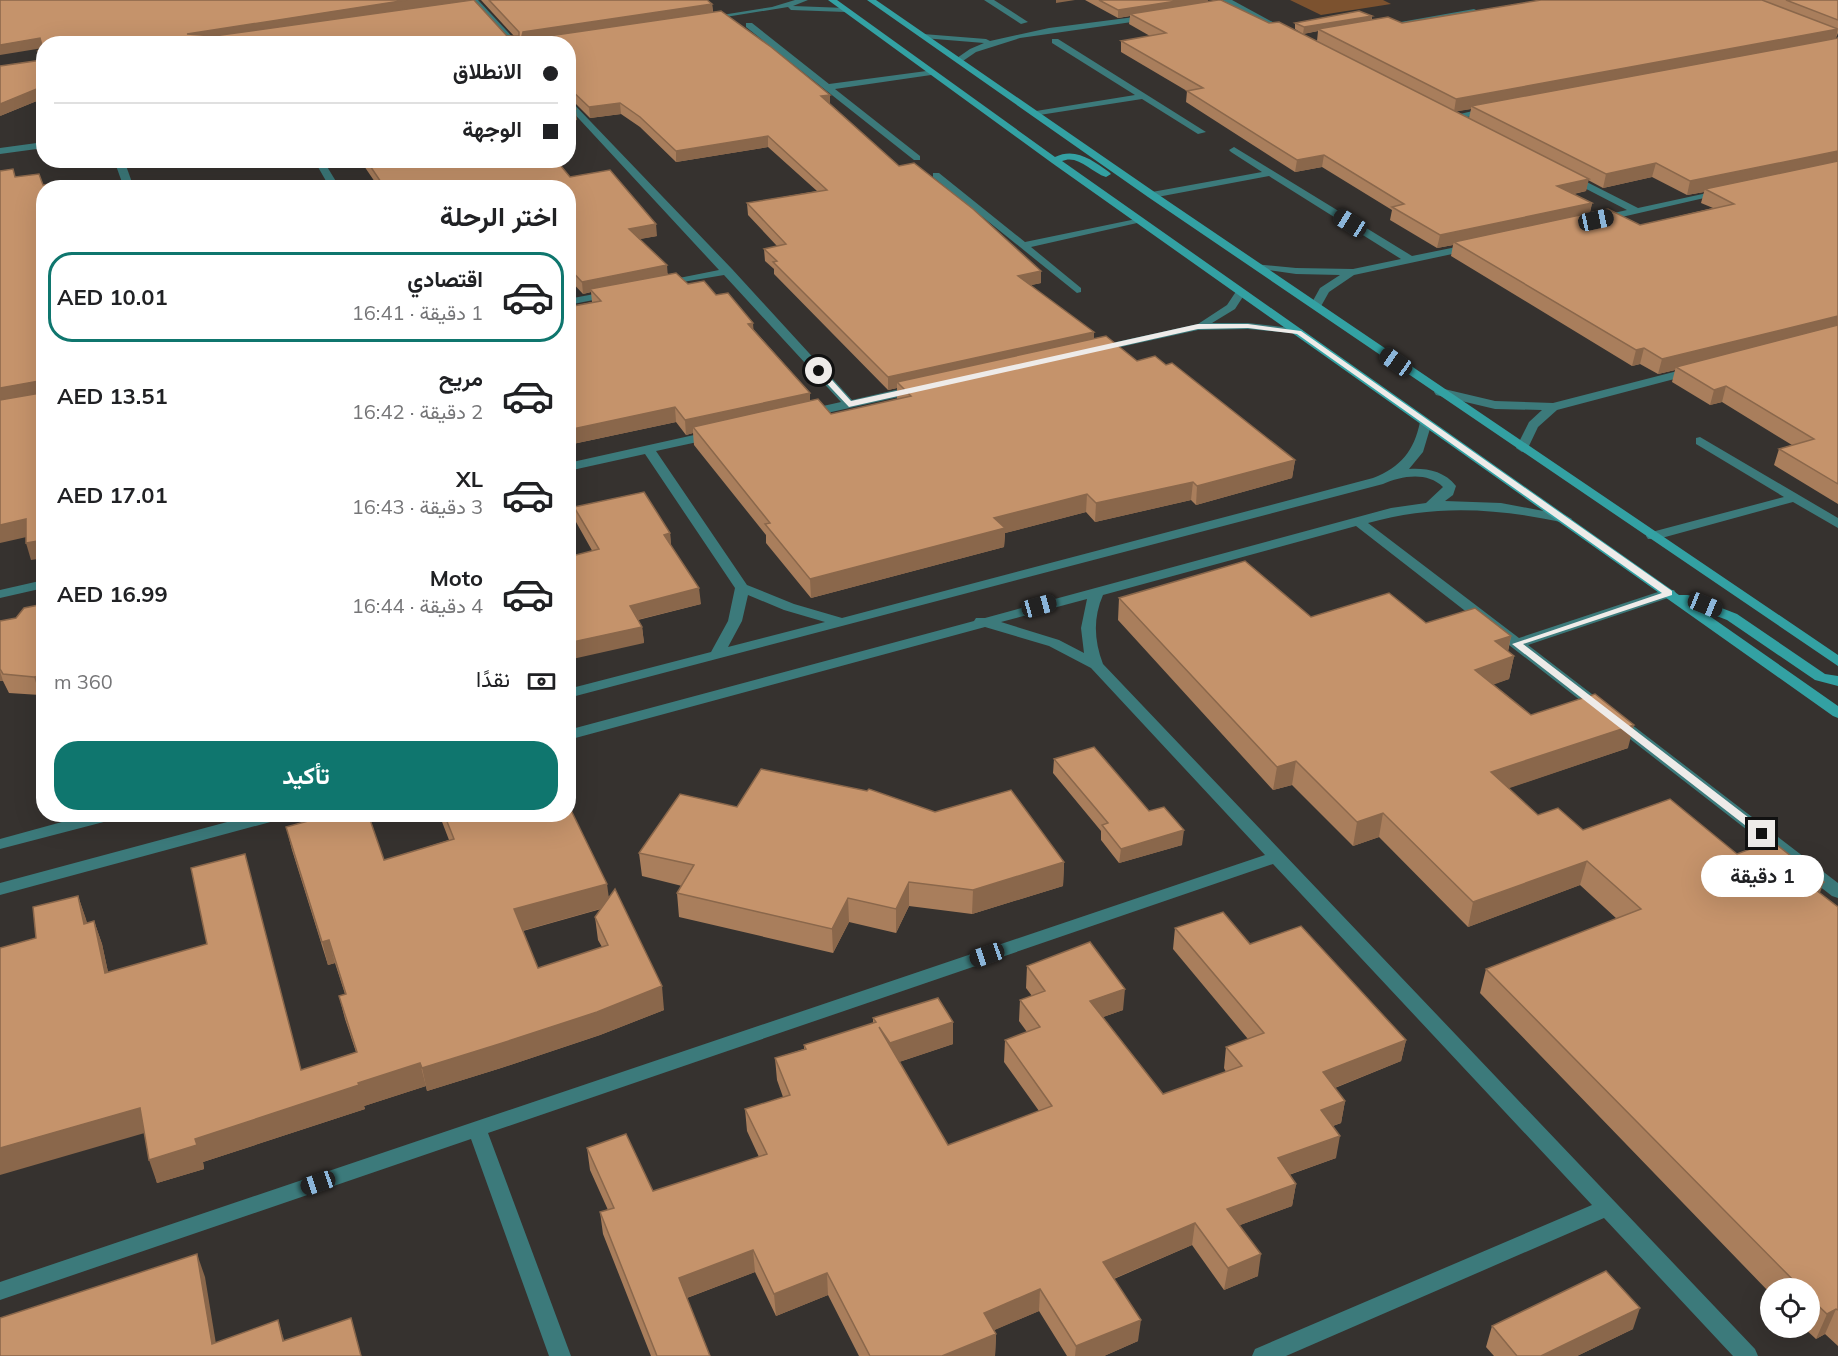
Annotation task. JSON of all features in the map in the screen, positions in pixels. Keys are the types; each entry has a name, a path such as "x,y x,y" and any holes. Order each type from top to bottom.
{"main road":[{"path":"832,0 1055,161 1838,713"},
{"path":"871,0 1152,195 1838,662"},
{"path":"1055,161 1064,156 1078,158 1127,187 1152,195"},
{"path":"1669,593 1719,611 1820,676 1838,681"}],"street":[{"path":"692,20 773,9 804,0"},
{"path":"988,0 1024,22"},
{"path":"466,6 476,2 508,36"},
{"path":"1227,3 1292,34"},
{"path":"773,9 846,10"},
{"path":"1371,28 1485,9"},
{"path":"922,36 969,41 1001,40 1164,15"},
{"path":"749,25 917,158"},
{"path":"960,60 974,48 1001,40"},
{"path":"1054,41 1201,132"},
{"path":"828,87 931,72"},
{"path":"1036,114 1143,96"},
{"path":"1452,117 1499,108"},
{"path":"576,110 849,404"},
{"path":"1442,111 1473,127"},
{"path":"0,151 36,146"},
{"path":"1234,150 1410,260"},
{"path":"1152,195 1271,173"},
{"path":"1564,174 1636,211"},
{"path":"936,175 1077,290"},
{"path":"1586,222 1737,189"},
{"path":"1023,246 1141,221"},
{"path":"1258,266 1296,271 1353,272 1487,243"},
{"path":"648,287 728,271"},
{"path":"1316,306 1324,290 1353,272"},
{"path":"576,300 625,291"},
{"path":"1198,327 1231,307 1241,292"},
{"path":"1082,352 1198,327 1248,326 1299,332"},
{"path":"1440,392 1495,405 1553,407 1702,369"},
{"path":"793,417 931,386"},
{"path":"1522,448 1533,426 1553,407"},
{"path":"1393,476 1416,456 1421,447 1426,422"},
{"path":"576,465 726,432"},
{"path":"1700,441 1838,524"},
{"path":"648,449 742,588 789,607 842,622"},
{"path":"576,692 1364,486 1393,476 1423,472 1445,480 1450,486 1448,492 1431,505"},
{"path":"1653,536 1794,498"},
{"path":"576,733 981,621 1396,511 1431,505 1471,503 1503,506 1565,519"},
{"path":"1358,521 1838,892"},
{"path":"0,594 36,586"},
{"path":"717,654 735,621 742,588"},
{"path":"1096,665 1088,646 1086,626 1090,608 1098,590"},
{"path":"1516,644 1669,593"},
{"path":"981,621 1054,643 1096,665 1747,1356"},
{"path":"0,844 83,822"},
{"path":"0,889 249,822"},
{"path":"0,1291 1275,857"},
{"path":"477,1129 560,1356"},
{"path":"1263,1356 1609,1207"}],"shaded area":[{"path":"1290,0 1383,0 1391,4 1321,15"}],"building":[{"path":"0,0 407,0 187,34 214,36 36,36 36,39 0,45"},
{"path":"474,0 507,36 214,36"},
{"path":"489,0 707,0 712,4 523,32 522,36 519,36 519,32"},
{"path":"1099,0 1183,0 1118,10"},
{"path":"1218,0 1269,23 1279,22 1589,179 1557,186 1592,203 1440,235 1392,207 1404,204 1324,155 1297,160 1187,91 1203,88 1121,41 1166,33 1130,14"},
{"path":"1541,0 1762,0 1838,29 1456,99 1318,29 1388,17 1402,23"},
{"path":"1786,0 1838,0 1838,20"},
{"path":"721,11 771,47 830,95 821,96 899,166 914,163 973,209 1041,271 1018,276 1094,332 888,377 773,262 777,261 764,249 786,244 747,203 827,190 768,136 676,151 640,117 620,103 589,107 576,95 576,36 549,36"},
{"path":"1359,11 1372,16 1304,27 1295,23"},
{"path":"1838,38 1838,151 1690,181 1656,163 1606,174 1471,106"},
{"path":"36,61 36,89 0,104 0,66"},
{"path":"1838,161 1838,316 1662,359 1644,348 1636,350 1454,242 1608,209 1640,225 1734,204 1705,189"},
{"path":"371,168 563,168 570,177 610,170 656,224 629,229 667,265 582,282 576,276 576,180 380,180"},
{"path":"13,169 15,177 39,174 41,180 36,180 36,382 0,388 0,171"},
{"path":"676,273 688,284 704,281 716,295 728,293 753,323 748,324 810,393 685,420 675,407 576,428 576,306 601,301 590,289"},
{"path":"1838,325 1838,484 1779,449 1814,439 1726,386 1714,390 1676,367"},
{"path":"1106,336 1137,361 1155,356 1166,365 1172,363 1295,460 1197,486 1193,482 1096,503 1087,494 994,518 1005,528 810,579 765,524 770,523 693,427 818,399 831,414 911,396 897,382"},
{"path":"36,394 36,541 26,543 26,519 0,525 0,400"},
{"path":"644,492 670,533 664,535 699,588 630,606 642,627 576,641 576,555 599,549 576,510 576,507"},
{"path":"1245,561 1311,617 1389,593 1426,623 1475,608 1511,636 1495,641 1514,656 1475,670 1531,715 1595,694 1634,725 1491,772 1538,815 1558,808 1583,830 1670,799 1737,854 1772,841 1824,882 1812,887 1838,907 1838,1310 1827,1314 1820,1307 1820,1278 1791,1278 1486,969 1641,909 1587,861 1473,902 1383,813 1357,822 1296,761 1277,767 1119,598"},
{"path":"36,606 36,677 34,677 3,674 0,669 0,621 16,618 24,608"},
{"path":"1094,747 1149,811 1164,807 1184,830 1121,849 1102,825 1108,823 1054,759"},
{"path":"761,769 867,791 869,789 935,812 1011,790 1064,862 973,890 909,882 896,909 848,898 832,929 677,893 694,865 639,853 680,794 737,807"},
{"path":"576,820 607,884 514,909 538,968 608,945 595,917 615,889 662,986 597,1012 496,1045 422,1068 420,1063 358,1083 359,1085 195,1139 197,1145 149,1160 140,1108 0,1148 0,948 36,938 33,907 78,896 84,924 94,921 105,973 207,944 191,868 245,854 301,1070 357,1052 339,996 346,994 329,940 322,942 286,827 304,822 371,822 384,860 454,839 447,822"},
{"path":"1223,912 1250,944 1301,926 1406,1040 1323,1072 1345,1101 1321,1110 1340,1136 1278,1158 1296,1184 1227,1209 1261,1254 1228,1268 1195,1223 1103,1262 1141,1320 1076,1346 1040,1289 984,1313 996,1334 942,1356 870,1356 827,1273 774,1294 753,1250 679,1278 710,1356 657,1356 600,1212 614,1208 587,1148 626,1134 653,1191 767,1154 745,1109 790,1095 775,1058 806,1049 804,1045 876,1022 873,1018 938,998 953,1022 890,1043 879,1027 948,1145 1052,1106 1005,1040 1040,1027 1020,1000 1045,991 1027,966 1090,942 1125,989 1090,1001 1163,1094 1242,1066 1226,1047 1264,1033 1175,928"},
{"path":"197,1254 212,1344 278,1320 283,1341 351,1318 361,1356 0,1356 0,1318"},
{"path":"1606,1271 1640,1308 1541,1356 1517,1356 1492,1326"}],"route":[{"path":"819,371 849,404 1198,327 1248,326 1299,332 1669,593 1516,644 1762,834"}]}
